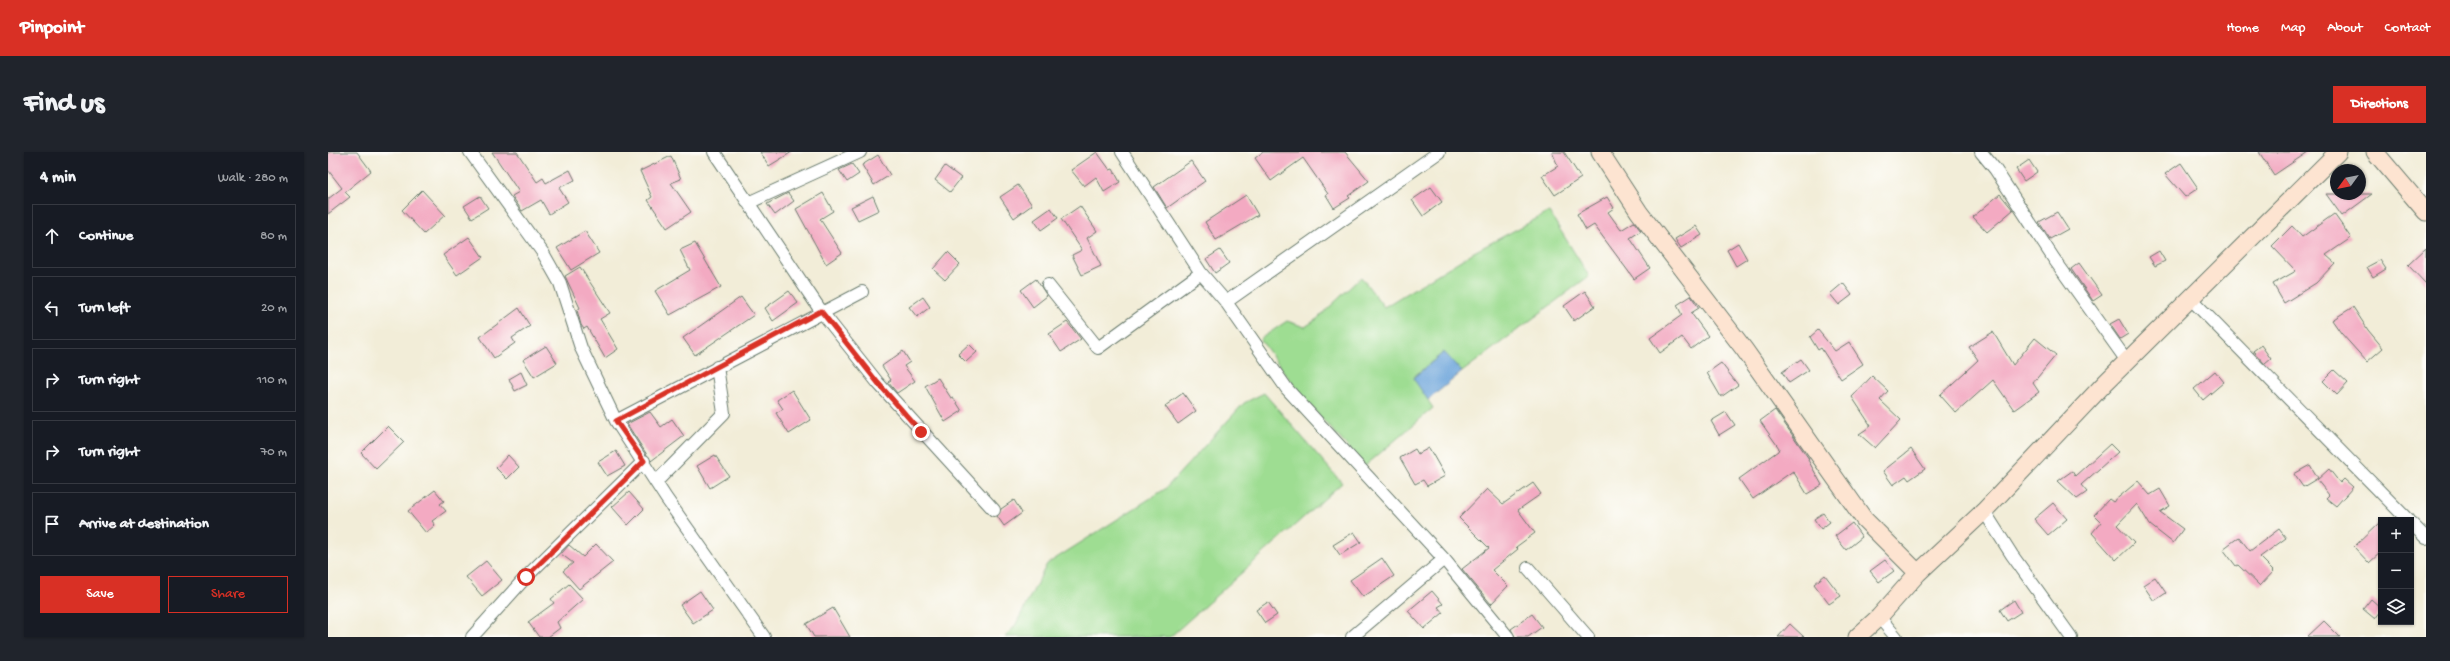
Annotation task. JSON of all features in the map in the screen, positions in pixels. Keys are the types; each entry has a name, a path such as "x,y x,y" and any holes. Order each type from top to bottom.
{"main road":[{"path":"1600,152 1639,212 1744,349 1864,519 1918,573"},
{"path":"1857,637 1879,617 1918,573 1984,512 2126,361 2338,152"},
{"path":"2375,152 2426,212"}],"street":[{"path":"470,152 543,253 560,283 581,348 616,421 764,637"},
{"path":"714,152 821,311 878,383 994,510"},
{"path":"748,203 860,152"},
{"path":"1122,152 1200,273 1226,302 1287,389 1444,559 1508,637"},
{"path":"1226,302 1439,152"},
{"path":"1981,152 2126,361"},
{"path":"1048,285 1098,348 1200,273"},
{"path":"616,421 821,311 862,292"},
{"path":"2190,298 2405,517"},
{"path":"657,482 724,413 716,367"},
{"path":"472,637 526,577 644,461"},
{"path":"1984,512 2012,555 2071,637"},
{"path":"2414,526 2426,538"},
{"path":"1352,637 1444,559"},
{"path":"1528,568 1588,637"},
{"path":"1879,617 1896,637"}],"green space":[{"path":"1549,212 1589,276 1462,372 1444,352 1413,377 1433,408 1365,466 1303,398 1260,339 1287,321 1305,327 1317,319 1361,277 1384,307 1474,252"},
{"path":"1264,393 1342,483 1170,637 1005,637 1015,626 1047,564 1165,489 1244,403"}],"water":[{"path":"1444,352 1462,372 1428,400 1413,378"}],"building":[{"path":"328,152 357,152 371,171 345,192 350,197 328,214 328,199 342,188 328,170"},
{"path":"492,152 517,152 537,182 543,178 546,183 570,170 575,180 559,188 568,202 549,214 541,200 522,211 512,196 519,192"},
{"path":"760,152 792,152 769,166"},
{"path":"1097,152 1110,170 1113,169 1120,182 1104,192 1096,177 1084,186 1071,170"},
{"path":"1263,152 1345,152 1369,181 1348,196 1350,198 1334,208 1326,195 1328,194 1303,158 1271,181 1255,158"},
{"path":"1552,152 1564,152 1581,178 1555,195 1542,176 1558,166"},
{"path":"2259,152 2308,152 2274,175"},
{"path":"878,155 890,175 874,185 862,165"},
{"path":"671,156 681,179 671,183 691,212 667,228 648,200 652,197 640,171"},
{"path":"2029,160 2037,172 2024,181 2016,169"},
{"path":"1191,161 1205,181 1167,208 1154,187"},
{"path":"2181,163 2198,188 2185,197 2165,174"},
{"path":"852,164 859,174 847,182 839,170"},
{"path":"945,166 961,178 950,192 935,180"},
{"path":"1018,185 1032,205 1014,218 1000,197"},
{"path":"1431,187 1442,202 1423,216 1412,200"},
{"path":"422,190 445,215 424,234 402,210"},
{"path":"788,193 794,201 775,215 767,204"},
{"path":"823,193 833,211 820,219 842,253 826,264 796,209"},
{"path":"2000,194 2013,210 1987,232 1973,217"},
{"path":"2326,194 2330,194 2330,200"},
{"path":"2366,194 2372,194 2366,198"},
{"path":"1246,195 1258,215 1216,240 1205,222"},
{"path":"480,196 488,208 472,218 464,206"},
{"path":"873,196 879,210 858,220 851,207"},
{"path":"1607,197 1614,208 1608,212 1621,230 1634,222 1641,231 1630,238 1650,268 1634,279 1594,225 1586,230 1577,214"},
{"path":"2330,200 2364,200 2342,216"},
{"path":"1080,206 1097,231 1087,238 1101,266 1082,275 1072,255 1082,250 1061,219"},
{"path":"1051,208 1058,218 1041,230 1034,220"},
{"path":"2057,212 2068,229 2050,239 2039,222"},
{"path":"2334,214 2351,238 2326,255 2335,263 2316,283 2284,303 2273,284 2296,271 2272,246 2292,226 2302,237"},
{"path":"1696,226 1702,235 1681,248 1675,239"},
{"path":"585,231 599,253 571,270 557,248"},
{"path":"469,237 483,257 457,275 443,255"},
{"path":"695,243 721,287 670,315 655,291 690,270 680,250"},
{"path":"1738,243 1747,259 1736,266 1727,250"},
{"path":"2426,248 2426,284 2408,265"},
{"path":"1220,250 1229,263 1215,273 1206,259"},
{"path":"2159,251 2165,261 2155,266 2149,257"},
{"path":"948,252 960,264 945,280 933,269"},
{"path":"2380,260 2386,269 2373,277 2367,267"},
{"path":"2079,263 2102,295 2093,301 2071,269"},
{"path":"580,267 610,313 600,319 618,349 605,358 587,327 584,329 581,325 577,310 580,308 565,276"},
{"path":"1036,279 1047,296 1033,307 1021,290"},
{"path":"1843,283 1852,295 1839,305 1830,294"},
{"path":"789,291 798,303 773,321 765,308"},
{"path":"1585,291 1595,306 1574,321 1564,306"},
{"path":"1691,296 1699,308 1691,313 1708,336 1691,349 1682,337 1660,353 1650,338 1682,315 1677,305"},
{"path":"741,297 754,315 695,355 683,338"},
{"path":"923,297 930,307 917,317 909,307"},
{"path":"2353,307 2368,330 2383,348 2367,362 2341,333 2332,320"},
{"path":"519,308 530,326 512,338 515,343 494,358 480,337"},
{"path":"2119,319 2128,334 2120,339 2110,324"},
{"path":"1067,322 1081,339 1061,352 1049,334"},
{"path":"1818,330 1835,351 1849,342 1863,364 1841,379 1821,348 1818,350 1810,337"},
{"path":"1993,332 2013,365 2035,338 2056,355 2033,383 2039,392 2014,410 1993,380 1956,413 1940,395 1978,360 1969,347"},
{"path":"969,344 977,352 966,362 958,354"},
{"path":"2261,345 2271,359 2265,364 2253,351"},
{"path":"546,346 557,363 534,377 523,360"},
{"path":"903,351 910,362 904,366 915,381 897,393 888,382 891,380 882,366"},
{"path":"1801,359 1809,370 1789,383 1782,372"},
{"path":"1721,363 1738,385 1721,397 1707,373"},
{"path":"2334,370 2348,383 2337,395 2323,381"},
{"path":"2215,371 2224,382 2203,400 2194,389"},
{"path":"521,372 527,385 515,391 509,379"},
{"path":"1872,376 1888,391 1880,400 1901,420 1875,448 1859,434 1871,426 1852,397"},
{"path":"938,378 951,398 953,397 962,411 945,422 925,386"},
{"path":"792,390 811,420 789,434 776,413 783,409 777,400"},
{"path":"1183,393 1196,411 1178,424 1165,406"},
{"path":"1775,410 1809,459 1808,460 1822,485 1807,494 1793,471 1753,499 1739,479 1778,451 1779,448 1760,421"},
{"path":"650,412 661,427 672,419 684,436 651,461 627,424"},
{"path":"1726,412 1735,425 1719,435 1711,421"},
{"path":"388,426 404,442 376,469 361,453"},
{"path":"2110,444 2118,452 2081,485 2087,492 2077,499 2058,481 2072,471 2075,476"},
{"path":"1429,448 1445,476 1427,486 1423,480 1415,484 1400,458 1415,449 1418,454"},
{"path":"1911,449 1925,469 1909,480 1906,476 1893,485 1883,471"},
{"path":"616,451 625,466 607,476 598,462"},
{"path":"508,455 519,467 507,479 496,468"},
{"path":"715,455 729,476 710,488 697,466"},
{"path":"2310,465 2318,478 2303,487 2294,474"},
{"path":"2329,469 2340,483 2344,479 2353,487 2336,506 2326,498 2329,495 2317,480"},
{"path":"2138,481 2150,495 2160,489 2170,506 2160,512 2183,529 2173,543 2150,525 2137,504 2117,525 2134,543 2116,560 2092,533 2101,522 2094,515 2109,499 2113,502"},
{"path":"1533,483 1541,494 1518,510 1535,533 1516,547 1518,549 1492,570 1508,586 1491,604 1462,569 1489,548 1459,518 1487,489 1503,504"},
{"path":"435,490 444,501 440,504 446,511 432,521 435,525 426,533 408,511"},
{"path":"629,492 644,509 628,525 612,507"},
{"path":"1014,500 1022,513 1004,526 997,516 1001,509"},
{"path":"2053,503 2067,519 2048,535 2034,519"},
{"path":"1823,513 1830,522 1821,529 1814,519"},
{"path":"1852,523 1862,537 1846,550 1835,536"},
{"path":"2378,524 2378,555 2369,563 2354,547"},
{"path":"2279,529 2286,538 2260,557 2274,571 2260,586 2238,565 2236,566 2223,549 2239,537 2250,551"},
{"path":"1354,532 1361,542 1340,555 1333,545"},
{"path":"596,544 613,562 579,589 563,571 573,563 561,554 569,545 583,557"},
{"path":"1382,558 1394,576 1363,597 1350,580"},
{"path":"1885,560 1894,571 1879,582 1870,571"},
{"path":"486,561 502,580 482,596 466,577"},
{"path":"1825,575 1841,596 1829,604 1814,584"},
{"path":"2155,577 2166,593 2154,601 2143,585"},
{"path":"569,584 583,599 557,622 560,628 548,637 539,637 528,622 554,603 551,599"},
{"path":"700,591 713,610 693,623 680,605"},
{"path":"1432,591 1443,604 1438,607 1443,613 1424,629 1408,611"},
{"path":"2371,599 2378,605 2378,615 2375,619 2363,609"},
{"path":"2014,600 2021,612 2007,621 2000,610"},
{"path":"1268,602 1277,615 1265,623 1256,610"},
{"path":"833,608 850,637 814,637 806,624"},
{"path":"1532,614 1542,627 1528,637 1515,637 1511,629"},
{"path":"2324,621 2340,637 2307,637"},
{"path":"1790,624 1804,637 1778,637"}],"route":[{"path":"526,577 644,461 616,421 821,311 878,383 921,432"}]}
